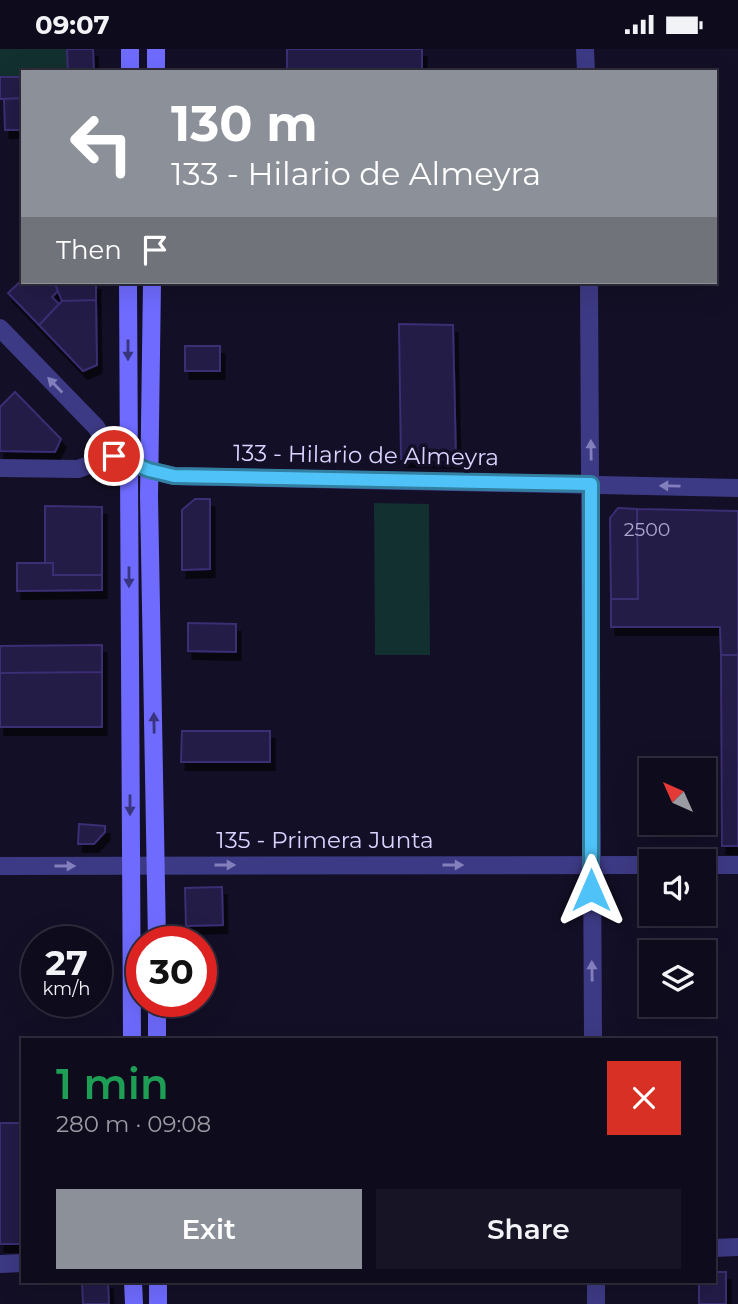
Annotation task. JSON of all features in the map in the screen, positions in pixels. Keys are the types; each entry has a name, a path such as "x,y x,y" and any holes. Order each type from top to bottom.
{"main road":[{"path":"130,49 130,70"},
{"path":"156,49 156,70"},
{"path":"128,284 121,459 131,866 132,1038"},
{"path":"152,284 149,470 157,926"},
{"path":"157,1017 157,1038"},
{"path":"133,1283 134,1304"},
{"path":"158,1283 158,1304"}],"street":[{"path":"585,49 586,70"},
{"path":"589,284 593,1038"},
{"path":"0,328 96,427 121,459 78,469 0,468"},
{"name":"133 - Hilario de Almeyra","path":"121,459 174,476 738,488"},
{"name":"135 - Primera Junta","path":"0,866 639,865"},
{"path":"716,865 738,865"},
{"path":"716,1248 738,1247"},
{"path":"0,1264 21,1263"},
{"path":"596,1283 596,1304"}],"green space":[{"path":"0,49 67,49 68,70 21,70 21,77 0,77"},
{"path":"374,503 429,504 430,655 375,655"}],"building":[{"path":"67,49 93,49 94,70 68,70"},
{"path":"287,49 422,49 422,70 287,70"},
{"path":"0,77 21,77 21,98 0,99"},
{"path":"21,98 21,130 5,130 4,99"},
{"path":"21,281 21,284 55,284 58,291 52,297 59,304 39,325 8,293"},
{"path":"55,284 96,284 96,300 62,301"},
{"path":"96,300 97,365 83,371 39,325 62,301"},
{"path":"399,324 453,325 456,460 401,459"},
{"path":"185,346 220,346 220,371 185,371"},
{"path":"15,392 61,439 55,452 0,451 0,407"},
{"path":"195,499 210,499 210,569 182,570 182,510"},
{"path":"45,506 102,507 102,575 53,575 53,563 45,563"},
{"path":"618,508 637,509 638,599 611,599 610,518"},
{"path":"637,509 738,511 738,655 721,655 720,627 611,627 611,599 638,599"},
{"path":"17,563 53,563 53,575 102,575 102,590 17,591"},
{"path":"188,623 236,624 236,652 188,651"},
{"path":"102,645 102,672 0,673 0,646"},
{"path":"721,655 738,655 738,846 722,846"},
{"path":"102,672 102,727 0,727 0,673"},
{"path":"182,731 270,731 270,762 181,762"},
{"path":"79,824 105,826 105,832 94,844 78,844"},
{"path":"222,887 223,925 186,926 185,888"},
{"path":"0,1123 21,1123 21,1244 0,1244"},
{"path":"716,1272 726,1272 726,1304 699,1304 699,1283 716,1283"},
{"path":"82,1283 108,1283 109,1304 83,1304"}],"route":[{"path":"114,456 149,470 174,476 591,484 591,890"}]}
